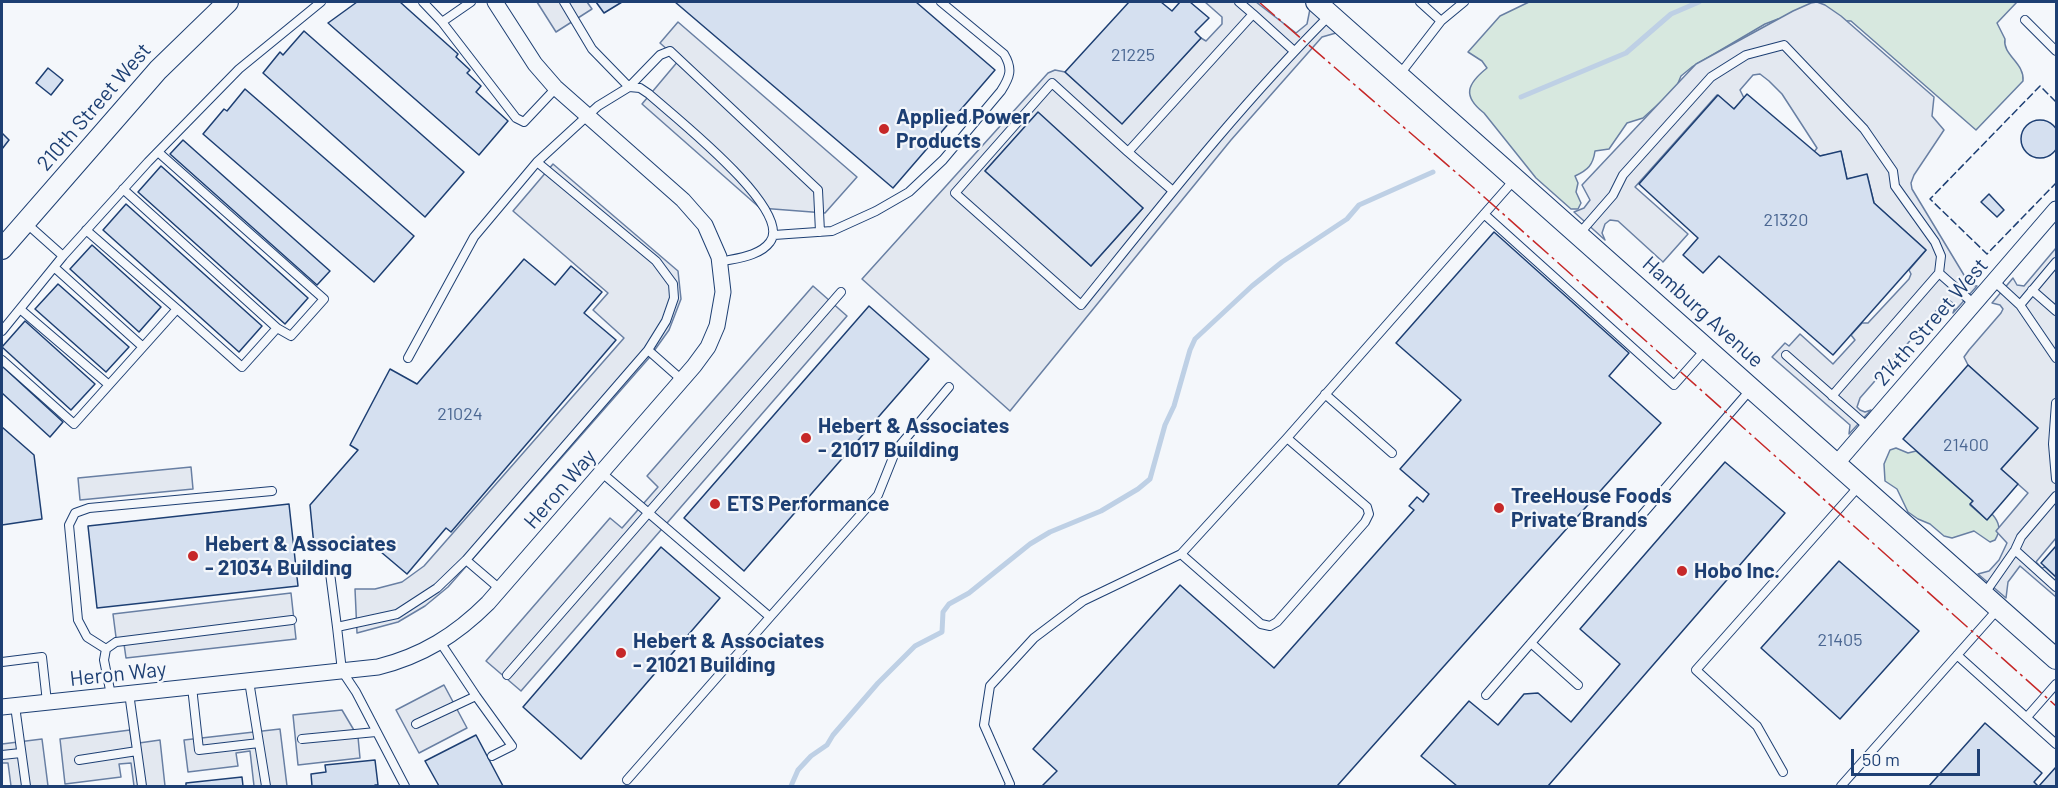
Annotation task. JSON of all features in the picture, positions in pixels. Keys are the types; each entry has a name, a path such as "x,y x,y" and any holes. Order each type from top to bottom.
{"street":[{"name":"210th Street West","path":"2,249 158,70 228,2"},
{"name":"Heron Way","path":"8,706 378,667 396,663 430,649 475,616 501,589 708,347 717,326 723,292 720,262 710,235 690,207 556,88 535,64 495,2"},
{"name":"Hamburg Avenue","path":"1323,8 2056,659"},
{"name":"214th Street West","path":"1837,463 2056,209"}],"lane":[{"path":"2,331 63,256 158,152 239,69 321,2"},
{"path":"423,2 442,22 516,118 524,122 556,88"},
{"path":"442,22 471,2"},
{"path":"564,2 592,50 629,87 640,88 649,94 743,179 761,200 774,225 771,242 760,252 720,262"},
{"path":"774,235 832,231 876,211 909,192 943,160 1001,91 1009,79 1011,65 1004,54 941,2"},
{"path":"1239,2 1294,51"},
{"path":"1420,2 1441,21"},
{"path":"1399,75 1441,21 1464,2"},
{"path":"1173,191 1052,83 954,193 1081,305 1173,191 1294,51 1323,8"},
{"path":"1128,152 1252,14"},
{"path":"2025,20 2056,51"},
{"path":"1579,234 1613,195 1623,175 1711,77 1746,55 1784,45 1864,129 1893,171 1895,186 1935,242 1941,256 1940,273 1832,396"},
{"path":"408,358 474,237 537,162 608,98 629,87 660,55 670,51 818,190 820,232"},
{"path":"123,189 277,328 291,336 324,299 158,152"},
{"path":"337,627 397,614 437,588 466,560 648,350 666,321 674,298 673,284 656,261 537,162"},
{"path":"1010,786 1002,762 984,725 990,686 1034,638 1083,601 1182,554 1516,178"},
{"path":"1484,214 1674,385 1707,348"},
{"path":"25,222 63,256"},
{"path":"86,230 242,366 277,328"},
{"path":"2020,304 2056,262"},
{"path":"54,267 143,347"},
{"path":"1940,273 1974,304"},
{"path":"1994,281 2020,304 2056,358"},
{"path":"2032,290 2056,311"},
{"path":"507,675 841,292"},
{"path":"20,309 109,385"},
{"path":"2,360 74,424 177,309"},
{"path":"648,350 682,380"},
{"path":"1786,355 1868,427"},
{"path":"627,780 878,495 896,450 949,387"},
{"path":"1486,695 1752,388"},
{"path":"1325,394 1392,453"},
{"path":"2056,403 2053,444 2056,479"},
{"path":"1182,554 1262,624 1270,626 1277,622 1365,522 1369,514 1367,507 1287,438"},
{"path":"602,473 770,617"},
{"path":"1783,772 1757,726 1696,670 1861,484"},
{"path":"106,649 87,637 78,620 69,525 75,513 89,508 272,491"},
{"path":"1841,786 1957,655 1991,601 2020,537 2056,496"},
{"path":"2015,550 2056,587"},
{"path":"466,560 501,589"},
{"path":"330,573 342,671 356,692 405,786"},
{"path":"111,695 104,660 106,649 116,642 292,620"},
{"path":"440,642 512,746 492,756"},
{"path":"1531,643 1578,685"},
{"path":"1957,655 2056,744"},
{"path":"2,662 42,657 47,702"},
{"path":"249,681 266,786"},
{"path":"2027,717 2056,684"},
{"path":"192,687 199,750 259,743"},
{"path":"129,693 142,786"},
{"path":"416,724 476,696"},
{"path":"8,706 21,753 26,786"},
{"path":"302,739 376,732"},
{"path":"79,760 137,751"},
{"path":"2,755 21,753"}],"shaded area":[{"path":"537,2 587,2 592,9 556,32"},
{"path":"1205,2 1256,2 1296,33 1307,24 1310,9 1336,33 1322,37 1231,140 1010,411 862,279 1048,73 1055,70 1065,72 1122,123 1201,38 1206,41 1222,24 1222,17","holes":["1038,113 1143,208 1091,266 985,171"]},
{"path":"1529,2 2017,2 1997,23 2005,39 2007,50 2021,69 2023,81 1976,130 1851,21 1778,19 1765,24 1692,67 1681,76 1676,88 1643,118 1627,123 1609,149 1595,151 1589,167 1575,176 1578,183 1576,192 1581,203 1578,209 1571,209 1536,178 1470,96 1471,85 1487,68 1482,61 1468,52 1500,16"},
{"path":"1817,2 1841,16 1934,97 1932,116 1944,130 1914,175 1911,183 1912,189 1970,285 1977,286 1953,313 1955,307 1953,303 1950,301 1943,303 1860,398 1857,407 1865,412 1871,410 1849,434 1850,425 1772,357 1785,343 1789,346 1800,334 1833,364 1855,340 1851,335 1862,323 1868,323 1909,279 1911,274 1909,270 1926,250 1874,203 1867,175 1847,179 1841,152 1820,156 1814,152 1817,148 1782,94 1769,81 1760,74 1753,75 1740,90 1744,98 1734,109 1717,95 1635,187 1688,234 1663,262 1618,221 1610,220 1605,224 1602,233 1605,240 1574,212 1584,208 1590,200 1582,185 1696,64 1793,11"},
{"path":"678,22 857,177 825,213 760,208 642,104 679,60 660,43"},
{"path":"553,164 678,271 681,299 669,330 649,358 448,587 425,606 398,622 357,633 355,589 375,589 402,582 424,566 624,338 593,310 608,293 513,211"},
{"path":"2056,248 2056,538 2036,562 2056,577 2056,597 2020,566 2008,582 2006,598 1978,574 1989,571 1999,560 2007,543 1996,531 2028,493 2001,469 2038,428 1968,365 1964,357 2001,313 2003,309 2000,305 1992,303 2013,278 2017,285 2024,286"},
{"path":"813,286 847,316 521,691 486,661 610,518 622,528 658,487 647,476"},
{"path":"1896,448 1908,453 1916,451 1973,501 1970,505 1986,519 1992,514 1999,527 1995,540 1990,542 1974,531 1952,538 1944,536 1930,524 1908,512 1897,489 1885,481 1884,464 1890,450"},
{"path":"191,467 193,489 80,500 78,478"},
{"path":"291,593 296,639 126,658 124,644 117,645 113,614"},
{"path":"444,685 467,728 419,753 396,710"},
{"path":"342,710 358,737 360,758 298,765 293,715"},
{"path":"280,729 287,786 254,786 250,751 236,753 238,766 188,772 184,740"},
{"path":"130,730 132,744 160,740 165,786 134,786 131,763 119,764 121,777 65,784 60,739"},
{"path":"42,739 48,786 11,786 8,763 2,763 2,744"}],"building":[{"path":"357,2 400,2 458,54 456,57 470,70 467,73 481,86 476,92 508,121 479,155 328,23"},
{"path":"596,2 622,2 604,13"},
{"name":"Applied Power Products","path":"675,2 916,2 995,70 893,188"},
{"path":"1129,2 1161,2 1172,11 1180,2 1190,2 1209,18 1195,32 1201,38 1122,124 1065,72"},
{"path":"304,31 464,172 425,217 263,73 280,52 283,55"},
{"path":"48,68 63,80 51,95 36,83"},
{"path":"245,89 414,236 374,282 203,134 224,109 227,111"},
{"path":"1747,94 1820,156 1841,151 1847,179 1867,174 1874,203 1926,250 1833,355 1719,256 1703,273 1683,255 1698,238 1639,184 1718,95 1734,109"},
{"path":"1038,112 1143,208 1091,266 985,171"},
{"path":"2040,120 2047,121 2053,126 2058,132 2058,146 2053,152 2047,157 2040,158 2033,157 2027,152 2022,146 2021,139 2022,132 2027,126 2033,121"},
{"path":"2,133 9,140 2,149"},
{"path":"183,140 330,271 317,285 170,154"},
{"path":"161,166 308,298 285,324 138,192"},
{"path":"1989,194 2004,210 1997,217 1981,202"},
{"path":"126,204 262,326 239,352 103,230"},
{"name":"TreeHouse Foods Private Brands","path":"1494,232 1629,353 1609,376 1661,423 1337,786 1042,786 1057,771 1033,749 1180,585 1274,668 1414,510 1409,506 1417,497 1423,502 1429,494 1400,469 1461,400 1396,343"},
{"path":"92,245 161,307 139,332 70,269"},
{"path":"524,259 555,285 571,266 602,292 584,313 616,340 451,532 446,528 407,574 368,541 314,546 310,505 358,450 350,445 390,369 417,384"},
{"path":"58,284 129,347 106,372 35,309"},
{"name":"Hebert & Associates - 21017 Building","path":"869,306 929,359 744,571 684,518"},
{"path":"25,321 95,384 71,410 2,347"},
{"path":"1968,365 2038,428 2001,469 2018,484 1987,520 1970,504 1973,501 1903,439"},
{"path":"2,366 63,422 50,437 2,393"},
{"path":"2,427 34,455 42,519 2,525"},
{"name":"Hobo Inc.","path":"1725,462 1785,513 1548,786 1457,786 1421,756 1469,701 1498,725 1524,694 1538,693 1571,722 1620,664 1580,629"},
{"name":"Hebert & Associates - 21034 Building","path":"289,504 298,586 97,608 88,526"},
{"path":"2056,546 2056,577 2041,563"},
{"name":"Hebert & Associates - 21021 Building","path":"661,547 720,598 581,759 523,707"},
{"path":"1839,561 1919,631 1840,719 1761,648"},
{"path":"1985,723 2042,773 2034,782 2038,786 1929,786"},
{"path":"476,735 503,786 439,786 425,761"},
{"path":"375,760 378,785 312,786 311,774 326,772 325,765"},
{"path":"2056,767 2056,786 2039,786"},
{"path":"242,777 243,786 186,786 186,783"}],"waterway":[{"path":"1521,97 1626,53 1671,14 1699,2"},
{"path":"791,786 798,770 811,756 827,745 878,683 915,646 942,632 943,612 949,604 969,593 1030,544 1050,532 1101,511 1138,489 1150,479 1165,425 1174,406 1195,339 1252,286 1282,262 1347,219 1359,205 1433,172"}],"fence":[{"path":"2056,102 2040,86 1930,199 1987,254 2056,183"}],"power":[{"path":"1259,2 1474,188 2056,706"}],"place":[{"name":"Applied Power Products","path":"884,129"},
{"name":"Hebert & Associates - 21017 Building","path":"806,438"},
{"name":"ETS Performance","path":"715,504"},
{"name":"TreeHouse Foods Private Brands","path":"1499,508"},
{"name":"Hebert & Associates - 21034 Building","path":"193,556"},
{"name":"Hobo Inc.","path":"1682,571"},
{"name":"Hebert & Associates - 21021 Building","path":"621,653"}]}
